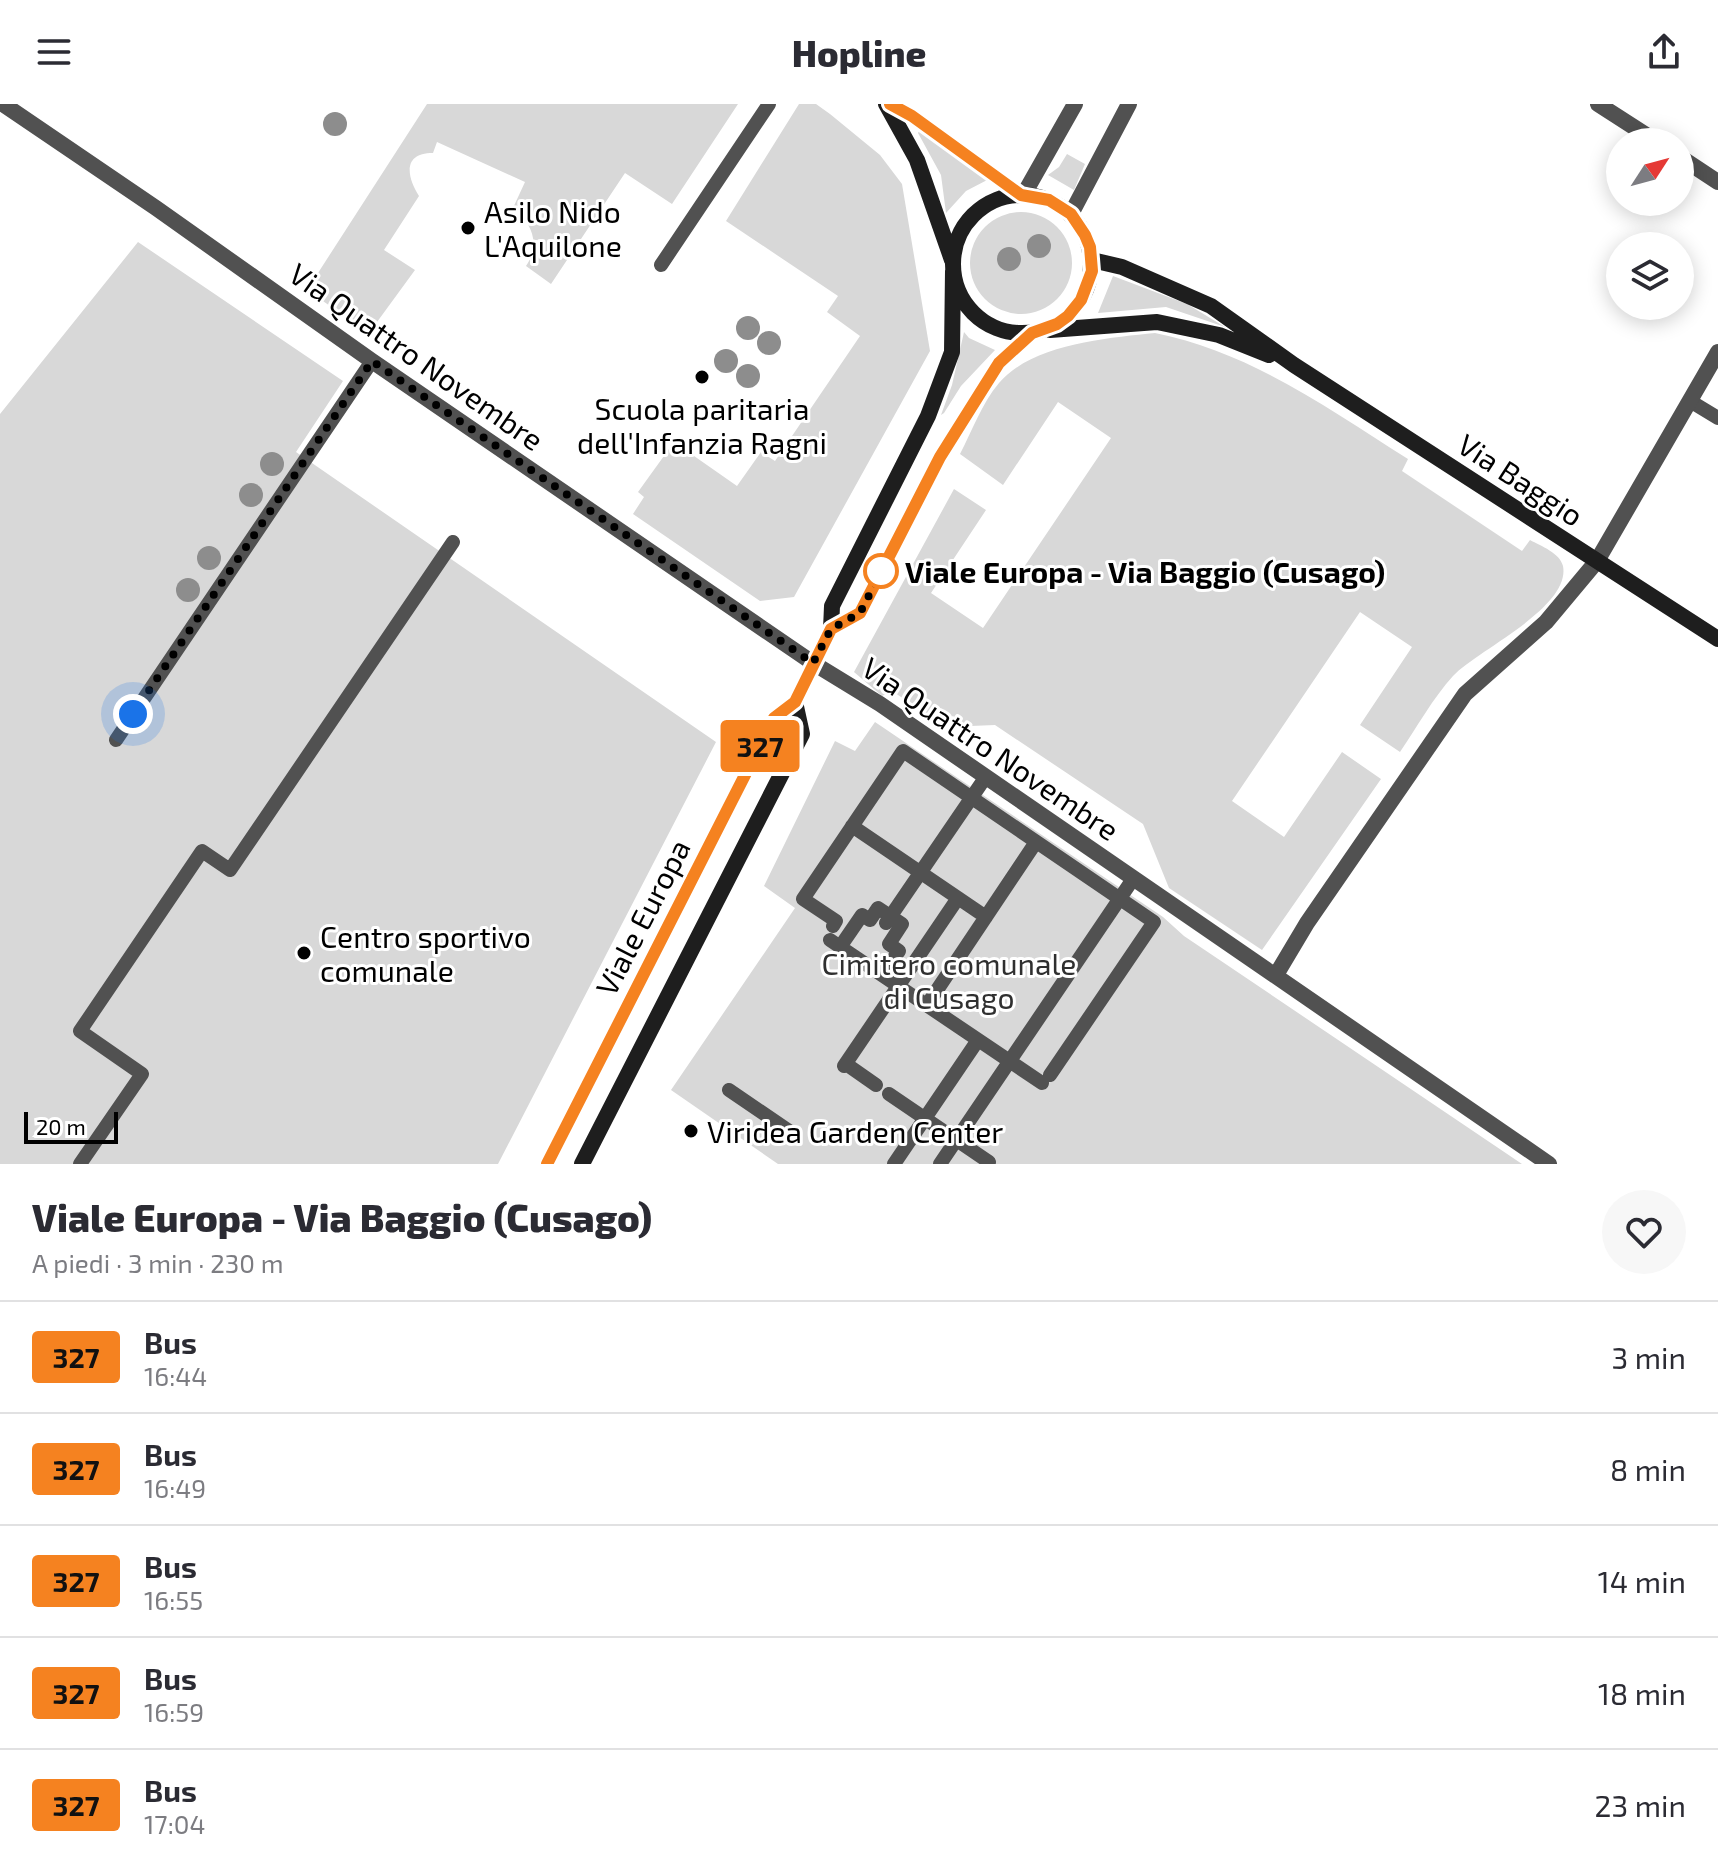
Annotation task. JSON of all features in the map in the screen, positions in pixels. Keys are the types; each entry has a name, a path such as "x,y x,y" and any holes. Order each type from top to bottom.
{"street":[{"name":"Via Quattro Novembre","path":"3,104 372,361 813,663 880,704 1549,1164"},
{"path":"888,104 912,116 1022,195"},
{"path":"888,104 917,160 953,266 959,293 984,321 1007,332 1038,331 1068,316 1081,300 1090,281 1092,260 1085,235 1071,214 1049,200 1022,195 992,201 978,210 959,236 953,266"},
{"path":"1022,195 1075,104"},
{"path":"1071,214 1129,104"},
{"path":"1598,104 1635,128"},
{"path":"1694,166 1718,182"},
{"name":"Via Baggio","path":"1092,260 1122,267 1211,306 1294,365 1718,639"},
{"name":"Viale Europa","path":"547,1164 774,718 795,702 831,629 832,606 928,416 952,352 953,266"},
{"name":"Via Baggio","path":"1038,331 1157,322 1219,335 1294,365"},
{"name":"Viale Europa","path":"831,629 860,613 940,457 999,363 1038,331"},
{"path":"1276,975 1307,923 1465,694 1546,622 1597,561 1718,352"},
{"name":"Viale Europa","path":"582,1164 802,734 795,702"}],"lane":[{"path":"661,265 769,104"},
{"path":"116,740 372,361"},
{"path":"1690,401 1718,418"},
{"path":"80,1164 142,1074 80,1031 202,851 230,870 453,542"},
{"path":"903,751 1154,922 1046,1079 1010,1062 882,975 834,937 836,921 803,899 903,751"},
{"path":"882,975 899,951 889,944 884,925 985,778"},
{"path":"852,826 986,917"},
{"path":"927,1005 1036,842"},
{"path":"940,1164 1133,879"},
{"path":"958,898 845,1065 989,1162"},
{"path":"834,937 862,915 884,925"},
{"path":"894,1164 978,1040"},
{"path":"729,1090 795,1135"}],"green space":[{"path":"427,104 738,104 672,204 625,173 551,284 526,266 533,250 532,234 525,220 513,208 525,182 437,142 433,153 416,157 412,162 410,174 419,196 384,250 415,270 369,333 307,290"},
{"path":"799,104 816,104 830,114 880,155 902,184 930,351 794,597 760,601 633,514 644,497 638,492 674,442 737,486 761,452 775,461 860,336 827,312 838,296 726,221"},
{"path":"921,128 991,178 966,191 946,213 941,175 918,133"},
{"path":"1067,154 1085,164 1074,190 1048,175 1059,167"},
{"path":"1021,212 1040,216 1057,227 1068,244 1072,263 1068,282 1057,299 1040,310 1021,314 1002,310 985,299 974,282 970,263 974,244 985,227 1002,216"},
{"name":"Centro sportivo comunale","path":"138,242 343,381 296,452 716,742 498,1164 0,1164 0,414"},
{"path":"1113,276 1187,304 1225,327 1166,307 1098,313"},
{"path":"964,332 969,338 995,350 961,386 941,415 952,385"},
{"path":"1155,333 1223,354 1287,384 1408,459 1402,471 1522,551 1530,540 1554,554 1563,566 1562,582 1553,597 1520,627 1453,676 1400,752 1360,725 1412,647 1360,612 1232,801 1284,837 1342,752 1381,779 1262,950 1169,888 1143,824 995,725 946,727 892,691 882,696 854,672 954,489 986,510 931,593 983,628 1111,438 1058,402 1003,485 960,454 982,408 999,383 1013,370 1050,351 1093,341"},
{"name":"Cimitero comunale di Cusago","path":"875,722 1522,1164 778,1164 671,1090 795,908 764,886 835,741 855,751"}],"bus line":[{"name":"327","path":"547,1164 774,718 795,702 831,629 860,613 940,457 999,363 1032,333 1057,324 1068,316 1081,300 1090,281 1090,247 1071,214 1049,200 1021,195 912,116 890,104"}],"place":[{"name":"Asilo Nido L'Aquilone","path":"468,228"},
{"name":"Scuola paritaria dell'Infanzia Ragni","path":"702,377"},
{"name":"Viale Europa - Via Baggio (Cusago)","path":"881,571"},
{"name":"Centro sportivo comunale","path":"304,953"},
{"name":"Viridea Garden Center","path":"691,1131"}],"route":[{"path":"133,714 372,361 813,663 831,629 860,613 884,566 881,571"}]}
